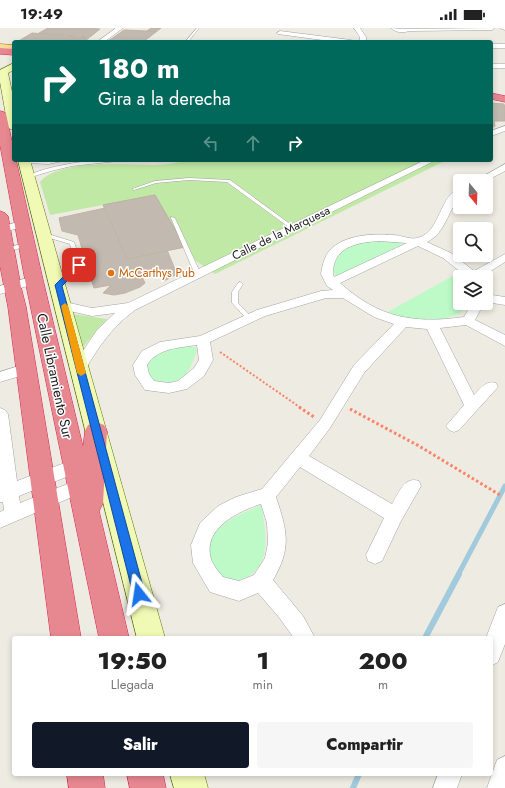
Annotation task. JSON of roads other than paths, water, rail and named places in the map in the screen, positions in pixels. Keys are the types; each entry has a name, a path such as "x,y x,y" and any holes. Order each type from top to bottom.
{"highway":[{"path":"0,50 12,52"},
{"path":"493,90 505,90"},
{"path":"493,91 505,99"},
{"name":"Calle Libramiento Sur","path":"8,125 13,235 6,288 17,307 66,636"},
{"name":"Calle Libramiento Sur","path":"13,235 34,280 114,636"},
{"path":"88,524 96,431"},
{"path":"85,776 87,788"},
{"path":"145,776 148,788"}],"main road":[{"path":"0,47 12,48"},
{"path":"0,55 12,57"}],"street":[{"path":"103,40 120,28"},
{"path":"394,28 400,31 408,28 492,28"},
{"path":"485,28 505,32"},
{"path":"356,29 363,37 363,40"},
{"path":"282,40 278,34 278,31 338,40"},
{"path":"493,46 505,46"},
{"path":"493,66 505,66"},
{"path":"8,125 3,72 12,67"},
{"path":"493,133 505,128"},
{"name":"Calle de la Marquesa","path":"80,366 98,337 115,318 131,308 292,227 428,162"},
{"path":"25,166 13,235 59,285 150,636"},
{"path":"492,174 505,167"},
{"path":"431,241 453,199"},
{"path":"328,289 328,265 332,254 345,245 365,239 386,237 417,242 431,241 467,270"},
{"path":"203,340 206,360 199,372 182,384 169,388 150,386 142,375 140,366 147,354 165,345 203,340 261,313 328,289 417,242"},
{"path":"484,270 505,257"},
{"path":"6,288 34,280"},
{"path":"328,289 346,294 382,318 403,323 432,324 468,321 505,341"},
{"path":"493,299 505,301"},
{"name":"Calle de la Marquesa","path":"65,306 92,312 131,308"},
{"path":"468,321 475,310"},
{"path":"267,495 276,523 274,561 261,582 239,590 217,585 202,563 200,545 206,529 224,512 242,502 267,495 325,424 359,369 403,323"},
{"path":"432,324 472,406"},
{"path":"0,377 25,369"},
{"path":"454,426 491,387"},
{"path":"0,414 6,517"},
{"path":"297,457 395,515"},
{"path":"6,517 75,466"},
{"path":"5,494 80,486"},
{"path":"375,555 395,515 413,486"},
{"path":"261,582 300,628 304,636"},
{"path":"493,649 505,614"},
{"path":"499,788 505,768"},
{"path":"188,776 191,788"},
{"path":"445,788 449,776"}],"lane":[{"path":"188,40 198,28"},
{"path":"25,166 54,162"},
{"path":"25,166 69,165 98,162"},
{"path":"134,189 155,182 189,179 228,181 292,227"},
{"path":"172,218 197,275"},
{"path":"240,284 235,292 235,303 249,318"}],"waterway":[{"path":"458,575 505,486"},
{"path":"426,636 459,574"},
{"path":"353,788 358,776"}],"place":[{"name":"McCarthys Pub","path":"111,273"}]}
